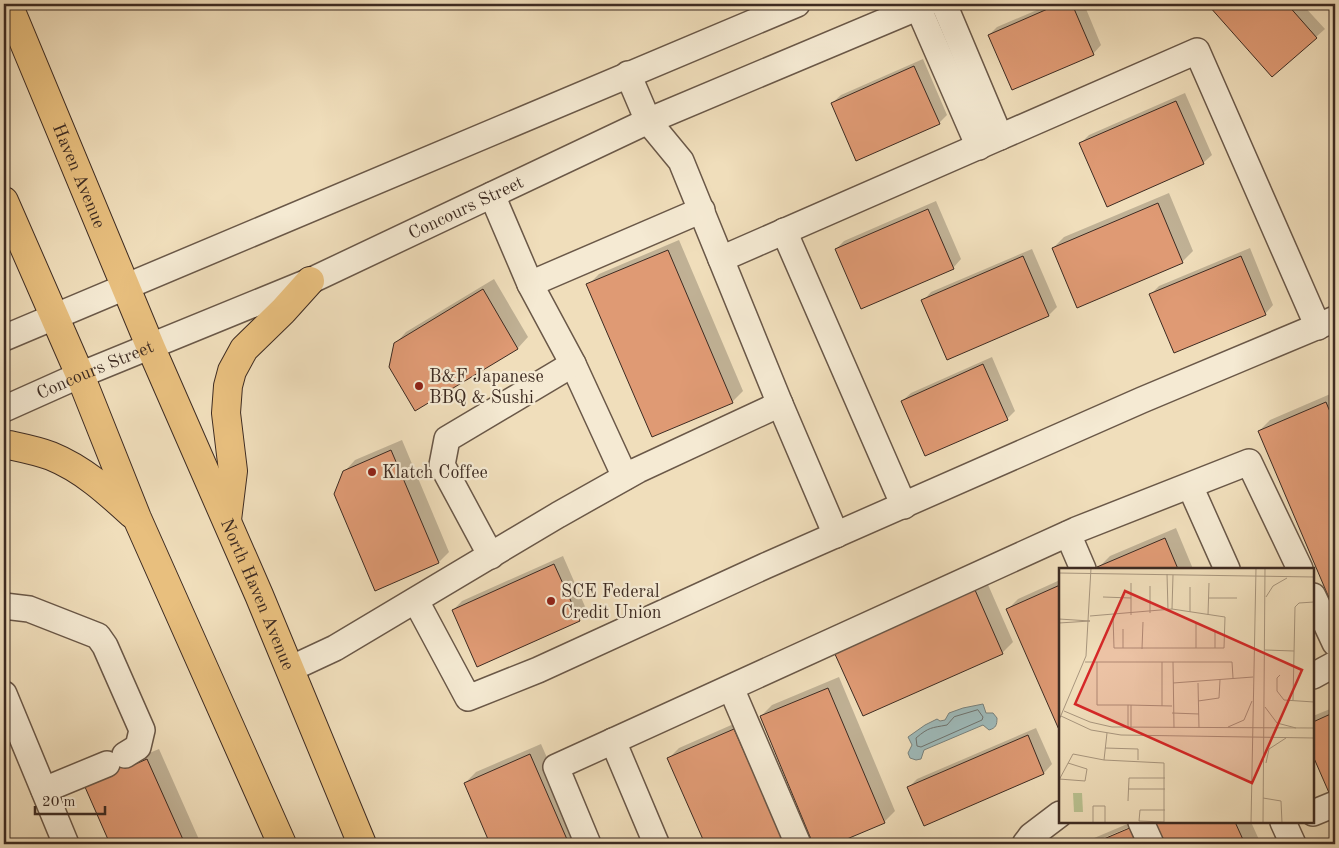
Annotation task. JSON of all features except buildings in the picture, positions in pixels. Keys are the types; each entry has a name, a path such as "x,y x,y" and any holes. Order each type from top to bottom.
{"main road":[{"name":"Haven Avenue","path":"8,4 150,348"},
{"path":"4,201 80,375 137,518 282,844"},
{"path":"227,522 232,471 226,414 228,386 232,371 244,349 283,312 310,281"},
{"name":"North Haven Avenue","path":"150,348 290,669 362,844"},
{"path":"4,446 9,445 48,455 70,464 99,484 137,518"}],"street":[{"path":"4,338 797,4"},
{"path":"944,4 990,142"},
{"path":"922,5 990,142"},
{"name":"Concours Street","path":"4,409 80,375 310,281 648,121 922,5"},
{"path":"416,601 468,698 538,670 836,535 1142,400 1327,323 1197,51 721,259"},
{"path":"628,74 648,121 681,161 780,404 836,535"},
{"path":"492,195 530,284 572,364 625,477"},
{"path":"530,284 702,210"},
{"path":"784,231 904,506"},
{"path":"491,556 442,465 446,439 572,364"},
{"path":"290,669 335,648 625,477 780,404"},
{"path":"588,844 556,767 1068,534 1249,462 1300,568"},
{"path":"1190,486 1227,568"},
{"path":"1068,534 1083,568"},
{"path":"1314,598 1335,643"},
{"path":"4,606 29,609 98,636 105,646 142,730 138,747 116,759 44,790"},
{"path":"1314,675 1335,664"},
{"path":"731,688 798,844"},
{"path":"4,694 66,844"},
{"path":"613,742 656,843"},
{"path":"1314,813 1335,804"},
{"path":"1025,844 1031,836 1059,815"},
{"path":"1141,823 1151,844"}],"water":[{"path":"983,704 986,713 993,713 997,718 995,727 989,730 983,725 924,750 921,759 910,758 908,753 912,745 908,737 937,719 940,721 945,720 949,713"}],"place":[{"name":"B&F Japanese BBQ & Sushi","path":"419,386"},
{"name":"Klatch Coffee","path":"372,472"},
{"name":"SCE Federal Credit Union","path":"551,601"}]}
